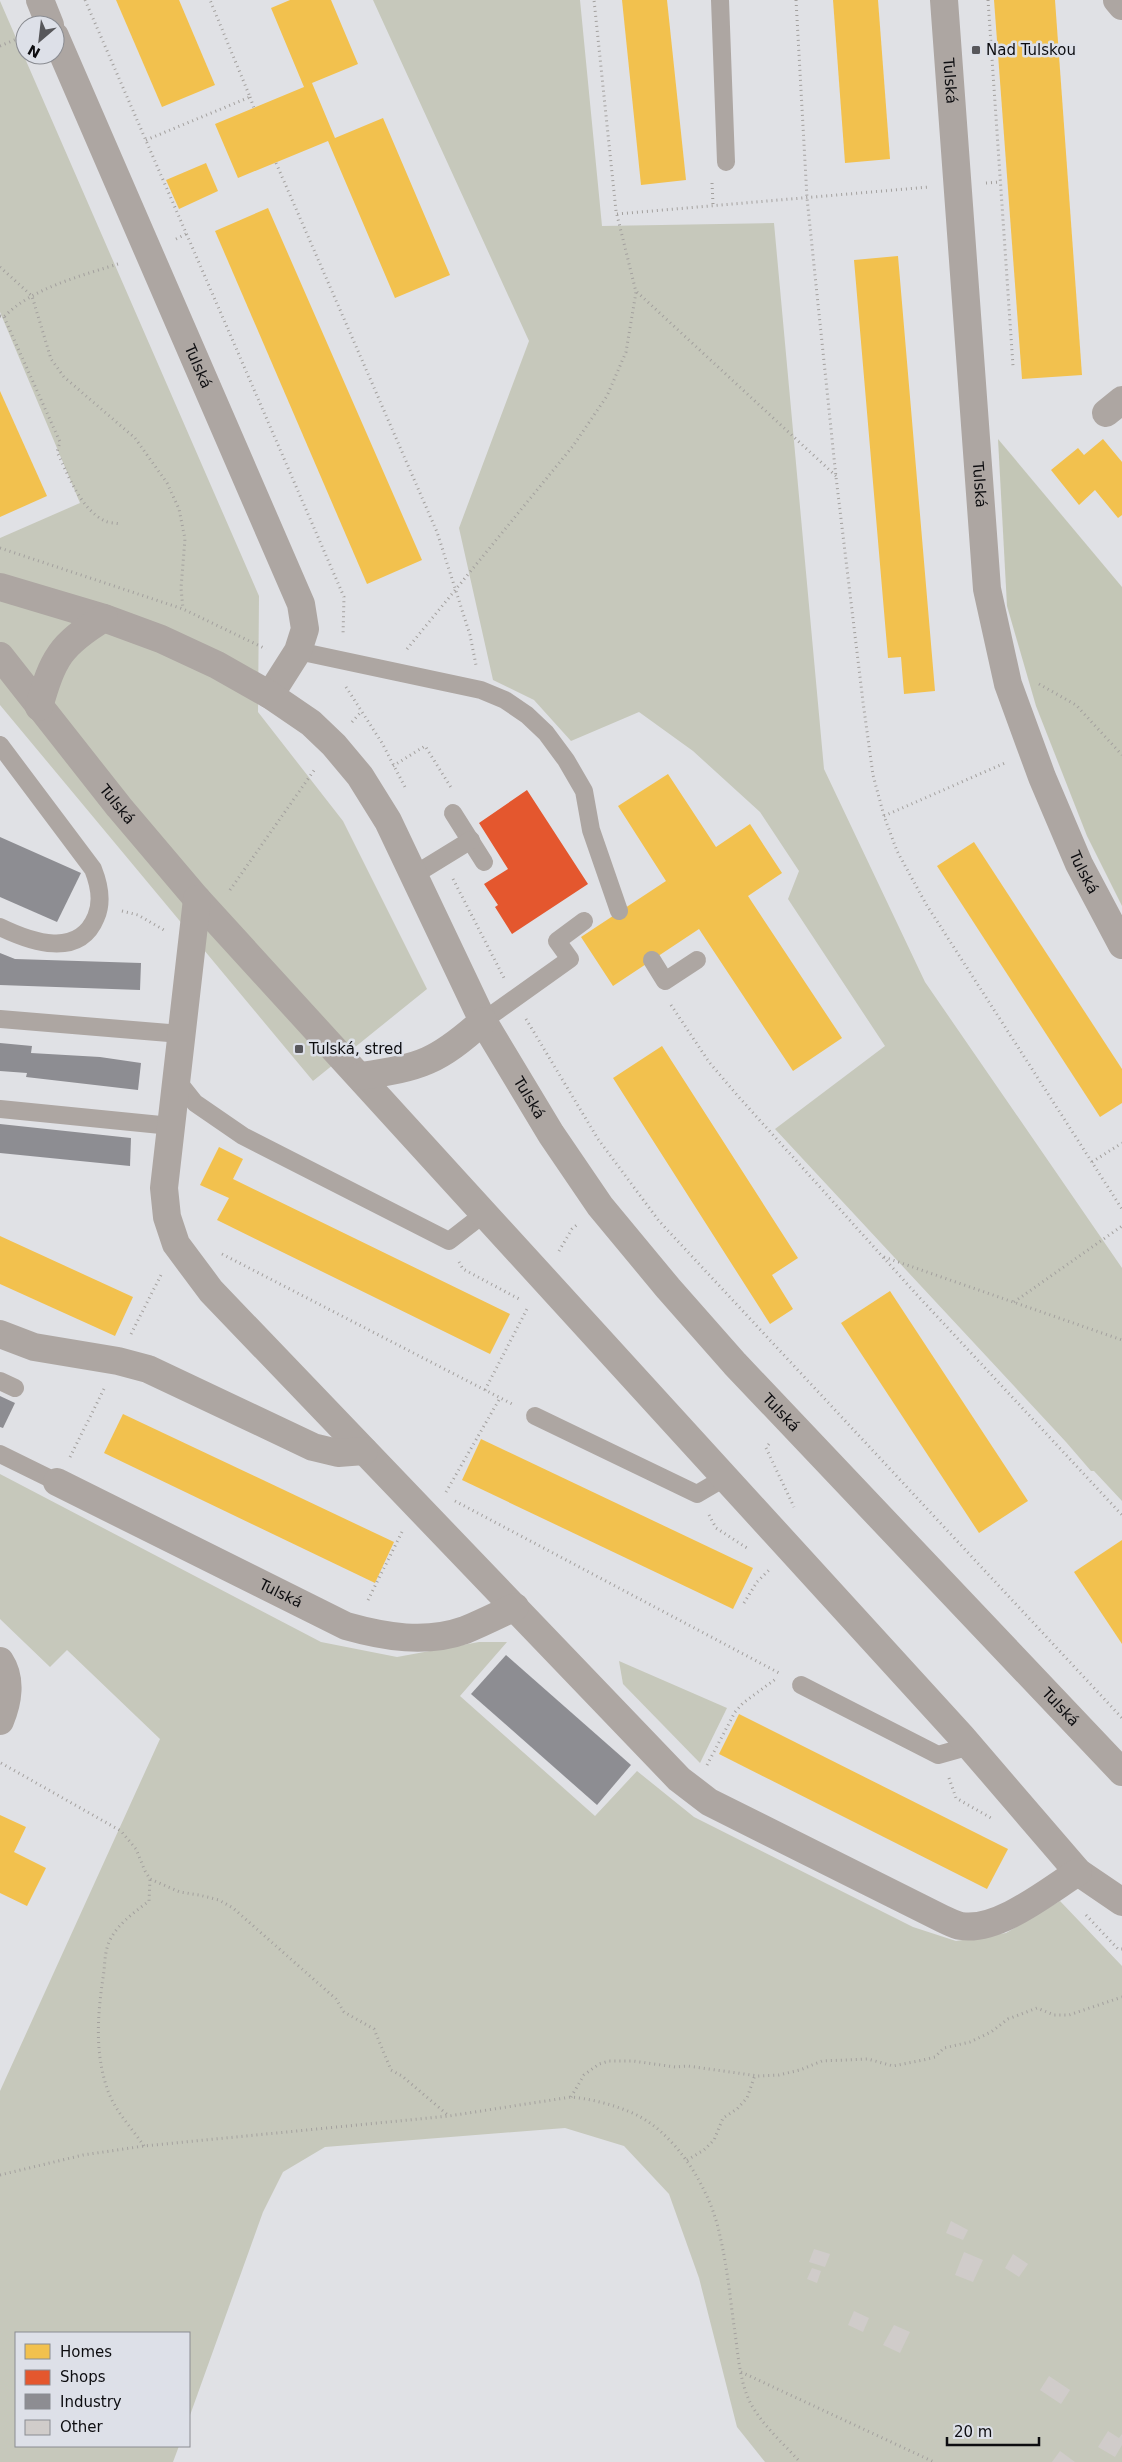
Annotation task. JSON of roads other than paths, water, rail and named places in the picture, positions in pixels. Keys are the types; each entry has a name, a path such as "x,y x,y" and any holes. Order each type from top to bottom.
{"street":[{"path":"40,0 46,15"},
{"name":"Tulská","path":"944,0 988,589 1008,684 1045,785 1079,864 1122,945"},
{"path":"1117,0 1122,6"},
{"name":"Tulská","path":"65,59 301,604 305,629 298,651 270,695"},
{"name":"Tulská","path":"0,587 104,618 161,639 216,665 270,695 310,723 334,745 365,784 388,821 483,1021 556,1141 600,1206 680,1302 781,1412 1122,1772"},
{"path":"39,707 48,675 59,653 76,636 104,618"},
{"name":"Tulská","path":"0,656 39,707 197,899 361,1076 970,1746 1078,1872 1122,1902"},
{"path":"197,899 164,1188 167,1217 176,1244 210,1291 364,1451 427,1499 515,1608 693,1791 710,1802 942,1920 961,1926 978,1925 1001,1919 1026,1906 1078,1872"},
{"path":"361,1076 406,1069 432,1060 453,1047 483,1021"},
{"path":"0,1334 34,1348 118,1361 148,1369 313,1447 338,1453 364,1451"},
{"name":"Tulská","path":"57,1482 346,1626 373,1634 403,1638 432,1637 464,1630 515,1608"},
{"path":"0,1661 8,1686 5,1710 0,1722"}],"lane":[{"path":"720,0 726,162"},
{"path":"298,651 481,690 506,700 527,715 546,734 584,791 591,830 619,911"},
{"path":"0,744 93,869 100,886 99,911 91,929 76,941 56,944 24,938 0,927"},
{"path":"453,813 484,862"},
{"path":"414,875 471,840"},
{"path":"483,1021 570,960 557,941 584,921"},
{"path":"652,960 666,981 697,960"},
{"path":"0,1019 181,1034"},
{"path":"176,1079 195,1103 243,1136 449,1241 485,1212"},
{"path":"0,1109 171,1126"},
{"path":"535,1416 697,1494 726,1477"},
{"path":"0,1454 57,1482"},
{"path":"802,1685 938,1755 970,1746"}],"place":[{"name":"Nad Tulskou","path":"976,50"},
{"name":"Tulská, stred","path":"299,1049"}]}
